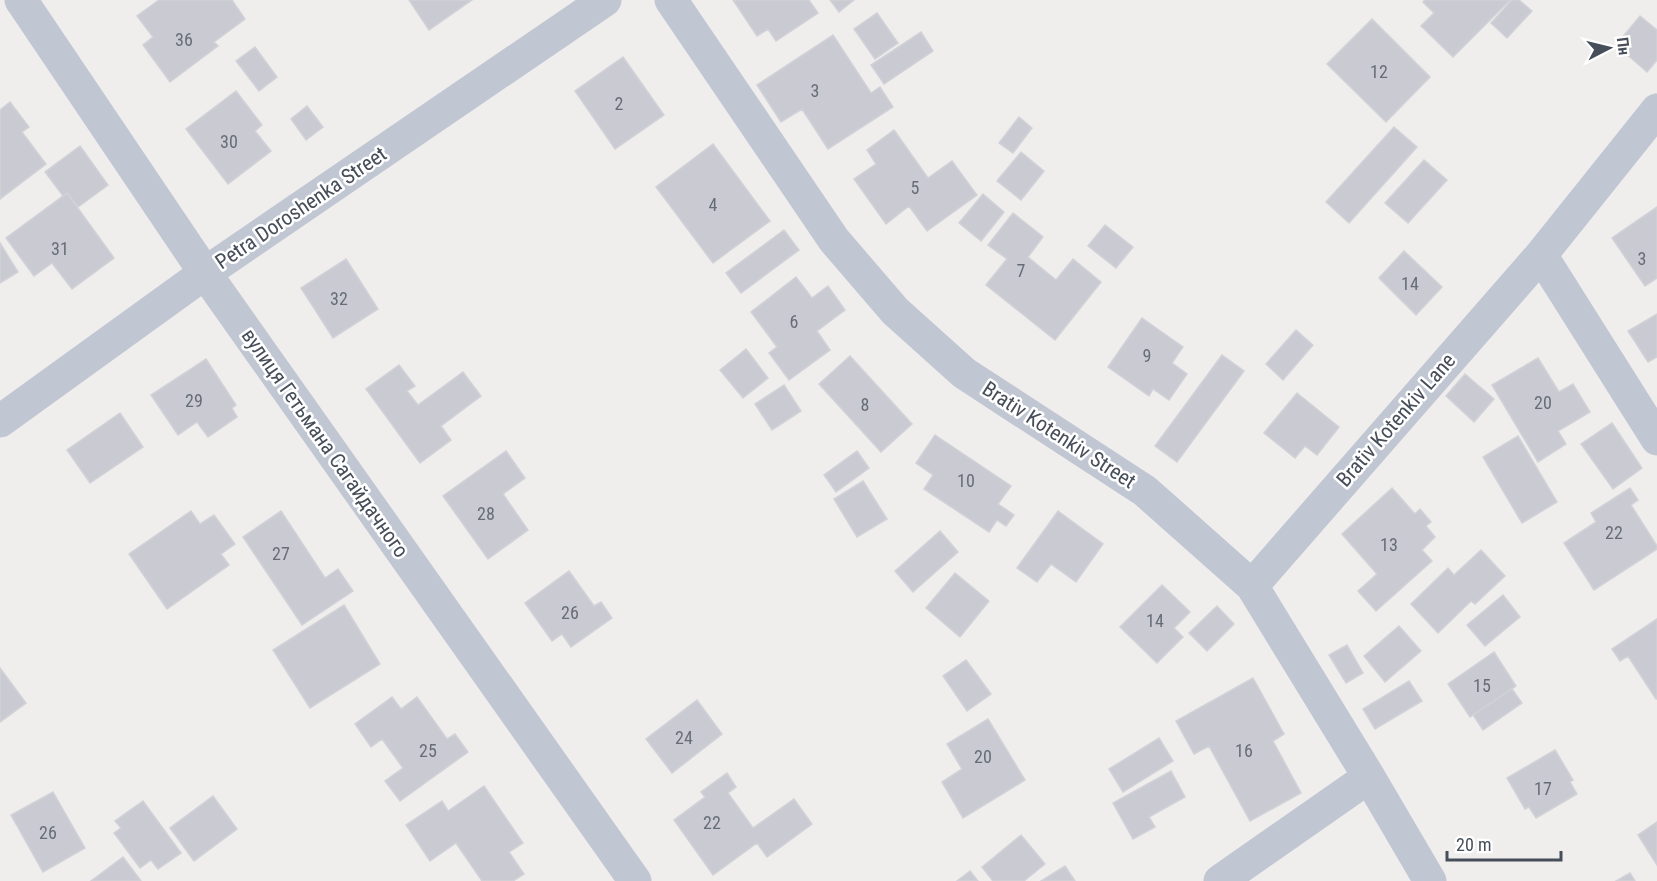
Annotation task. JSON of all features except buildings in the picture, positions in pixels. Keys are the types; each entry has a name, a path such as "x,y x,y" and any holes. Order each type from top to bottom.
{"street":[{"name":"вулиця Гетьмана Сагайдачного","path":"21,0 205,273 635,881"},
{"name":"Petra Doroshenka Street","path":"0,421 205,273 605,0"},
{"name":"Brativ Kotenkiv Street","path":"671,0 834,240 895,311 964,373 1145,491 1252,586 1370,777 1430,881"},
{"name":"Brativ Kotenkiv Lane","path":"1252,586 1541,255 1657,110"},
{"path":"1541,255 1657,439"},
{"path":"1220,881 1370,777"}]}
